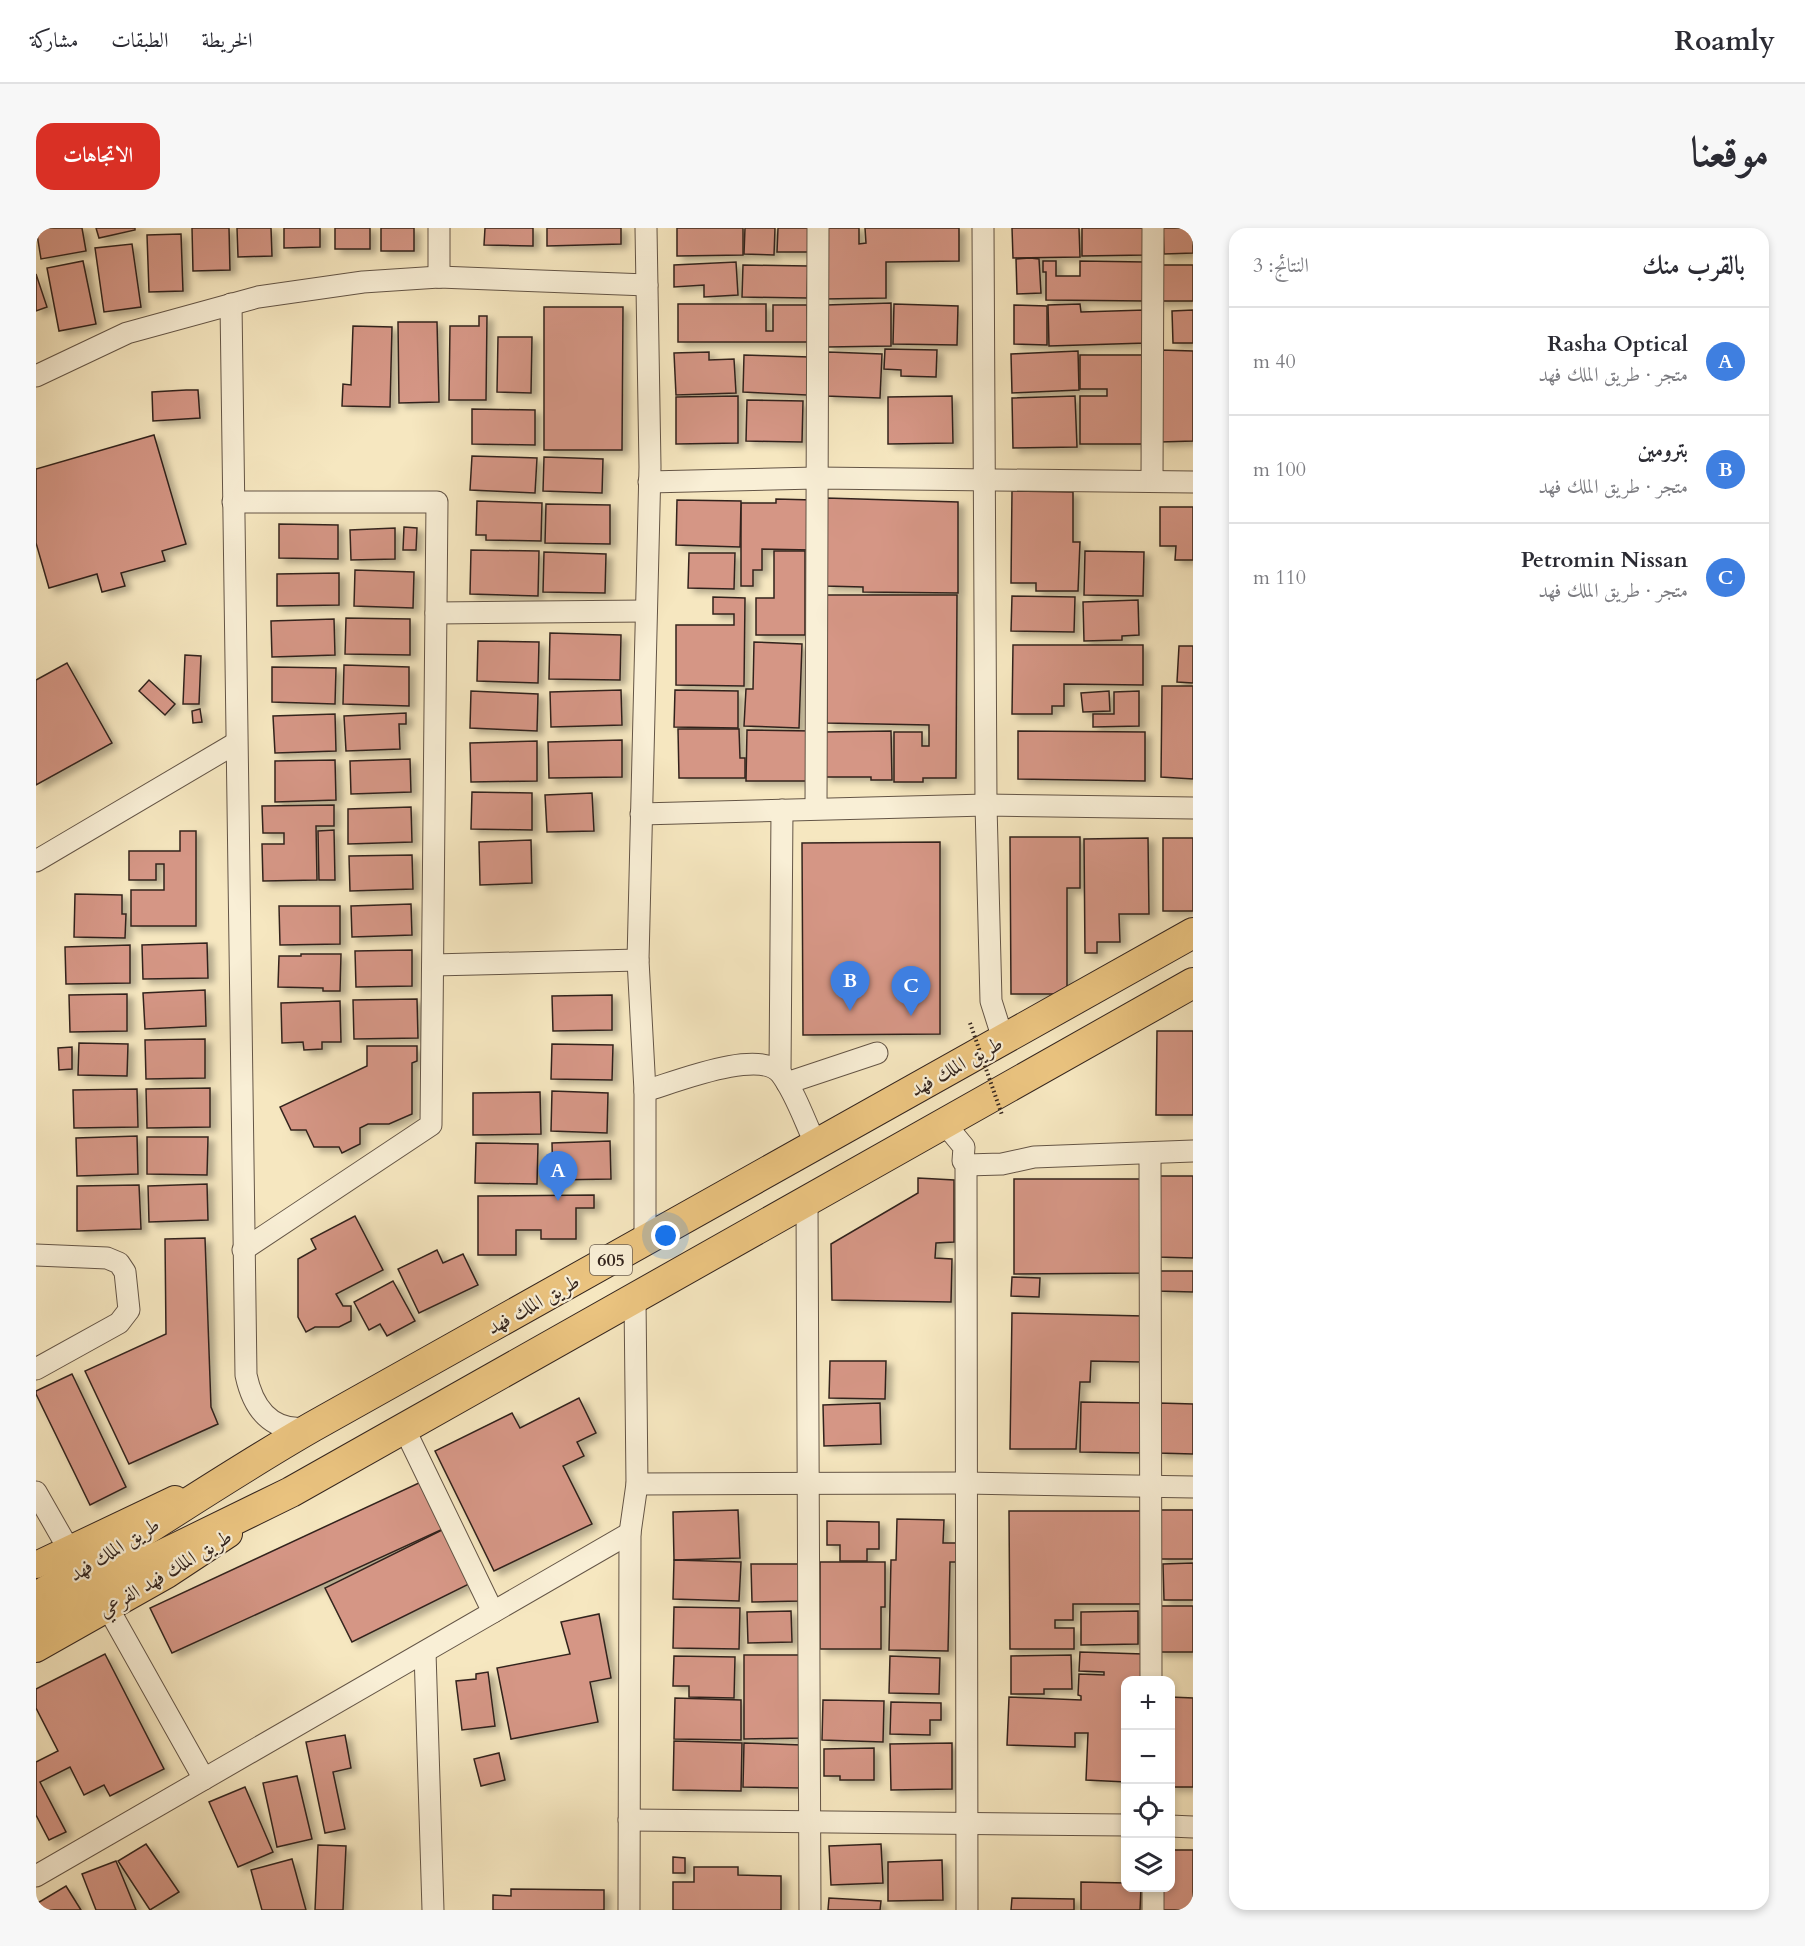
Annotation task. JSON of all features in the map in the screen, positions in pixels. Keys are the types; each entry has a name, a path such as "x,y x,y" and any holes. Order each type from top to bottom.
{"highway":[{"name":"طريق الملك فهد","path":"36,1597 91,1565 230,1475 312,1427 1193,933"},
{"name":"طريق الملك فهد","path":"36,1625 152,1560 291,1492 1193,983"}],"main road":[{"path":"36,1565 68,1548 230,1475"},
{"name":"طريق الملك فهد الفرعي","path":"36,1649 167,1575 291,1492"}],"street":[{"path":"439,228 439,277"},
{"path":"645,1241 645,1091 638,960 649,482 646,228"},
{"path":"816,808 818,228"},
{"path":"983,228 986,805 991,1001 1003,1040"},
{"path":"1152,481 1153,228"},
{"path":"36,376 127,333 258,297 363,282 439,277 647,285"},
{"path":"231,304 246,1375 250,1391 271,1421 281,1428 295,1430 312,1427"},
{"path":"649,482 816,478 986,478 1193,482"},
{"path":"233,502 437,502 431,1125 243,1250"},
{"path":"436,613 646,611"},
{"path":"36,861 236,744"},
{"path":"641,814 986,805 1193,808"},
{"path":"782,810 783,1078"},
{"path":"433,965 638,960"},
{"path":"783,1078 878,1053"},
{"path":"645,1091 741,1063 772,1066 783,1078 816,1145"},
{"path":"945,1124 964,1147 963,1161 966,1165 967,1910"},
{"path":"966,1165 1002,1164 1034,1156 1193,1151"},
{"path":"1150,1154 1151,1676"},
{"path":"807,1200 810,1910"},
{"path":"36,1256 107,1258 119,1263 124,1272 129,1310 118,1323 36,1369"},
{"path":"629,1910 630,1533 637,1484 635,1299"},
{"path":"404,1428 493,1612"},
{"path":"637,1484 965,1483 1193,1487"},
{"path":"36,1492 68,1548"},
{"path":"36,1876 630,1533"},
{"path":"108,1608 204,1779"},
{"path":"425,1652 433,1910"},
{"path":"629,1821 1121,1825"},
{"path":"1175,1826 1193,1827"},
{"path":"1153,1892 1153,1910"}],"path":[{"path":"970,1023 1002,1115"}],"building":[{"path":"36,228 82,228 86,251 41,259"},
{"path":"96,228 135,228 135,230 99,238"},
{"path":"192,228 229,228 230,270 193,271"},
{"path":"237,228 271,228 272,256 238,257"},
{"path":"284,228 320,228 320,247 284,248"},
{"path":"335,228 370,228 370,249 335,249"},
{"path":"381,228 414,228 414,251 381,251"},
{"path":"485,228 533,228 533,246 484,245"},
{"path":"547,228 621,228 621,244 547,246"},
{"path":"677,228 743,228 743,255 677,256"},
{"path":"745,228 775,228 774,255 744,254"},
{"path":"778,228 808,228 808,252 777,252"},
{"path":"821,228 859,228 859,244 866,243 865,228 959,228 959,261 886,262 886,298 823,299"},
{"path":"1012,228 1079,228 1080,257 1013,258"},
{"path":"1082,228 1145,228 1145,255 1082,256"},
{"path":"1163,228 1193,228 1193,253 1164,254"},
{"path":"181,234 183,291 149,292 147,235"},
{"path":"132,244 141,307 104,312 95,248"},
{"path":"1016,259 1039,259 1041,293 1017,294"},
{"path":"83,261 96,324 59,331 47,268"},
{"path":"1043,261 1056,261 1056,276 1080,276 1080,261 1145,262 1145,301 1046,300 1046,272 1043,272"},
{"path":"736,262 738,295 704,297 704,285 674,287 674,265"},
{"path":"743,265 808,266 807,298 742,297"},
{"path":"1158,265 1193,265 1193,301 1158,301"},
{"path":"36,274 47,307 36,311"},
{"path":"891,303 891,346 827,347 826,305"},
{"path":"678,304 766,304 766,331 773,331 773,305 807,305 808,342 678,342"},
{"path":"894,304 958,306 957,345 893,344"},
{"path":"1080,304 1081,312 1145,310 1146,343 1049,346 1048,305"},
{"path":"1014,305 1047,306 1047,345 1014,344"},
{"path":"544,307 623,307 622,450 544,450"},
{"path":"1193,310 1193,343 1173,343 1172,311"},
{"path":"479,316 487,316 486,400 449,400 450,326 479,326"},
{"path":"398,322 437,322 439,402 399,403"},
{"path":"353,326 392,327 390,407 342,406 343,384 351,385"},
{"path":"498,337 532,337 531,393 497,392"},
{"path":"885,349 937,350 936,377 901,376 901,370 884,369"},
{"path":"1160,350 1193,351 1193,441 1160,442"},
{"path":"1078,351 1079,390 1012,393 1011,354"},
{"path":"709,352 709,360 734,359 736,393 676,395 674,353"},
{"path":"828,352 882,354 880,398 826,396"},
{"path":"744,355 809,357 807,395 743,392"},
{"path":"1080,355 1146,355 1146,444 1080,444 1080,396 1107,396 1107,389 1080,389"},
{"path":"198,390 200,418 153,421 152,392"},
{"path":"738,396 738,443 676,444 676,397"},
{"path":"952,396 953,443 888,444 888,397"},
{"path":"1075,396 1077,447 1013,448 1012,398"},
{"path":"747,400 803,401 802,442 746,441"},
{"path":"472,409 535,410 535,445 472,444"},
{"path":"154,435 186,544 162,551 165,561 121,573 125,586 102,592 97,574 49,588 36,543 36,469"},
{"path":"472,456 537,458 535,493 470,490"},
{"path":"544,457 603,459 602,493 543,491"},
{"path":"1012,491 1073,492 1073,542 1080,542 1078,591 1036,591 1036,583 1011,583"},
{"path":"826,498 958,502 958,593 863,592 863,587 825,586"},
{"path":"776,499 813,500 812,550 762,549 762,570 753,570 753,586 741,586 741,503 776,503"},
{"path":"677,500 741,501 740,547 676,545"},
{"path":"477,501 542,503 541,541 486,540 486,535 476,535"},
{"path":"546,504 610,505 610,544 545,543"},
{"path":"1160,507 1193,507 1193,560 1175,560 1176,546 1160,546"},
{"path":"279,524 338,525 338,559 279,558"},
{"path":"404,527 417,528 416,550 403,550"},
{"path":"395,528 395,559 351,560 350,530"},
{"path":"471,550 539,551 538,596 470,594"},
{"path":"774,551 805,551 805,635 756,635 756,598 774,598"},
{"path":"1085,551 1144,552 1143,596 1084,595"},
{"path":"544,552 606,554 605,593 543,592"},
{"path":"689,553 735,553 734,589 688,588"},
{"path":"355,570 414,572 413,608 354,606"},
{"path":"339,573 339,605 277,606 277,574"},
{"path":"827,595 957,595 956,778 923,778 923,782 894,782 894,732 922,732 922,746 929,746 929,725 827,723"},
{"path":"1012,596 1075,597 1074,632 1011,631"},
{"path":"713,597 745,598 744,686 676,685 676,625 734,625 734,614 713,614"},
{"path":"1138,600 1139,635 1122,636 1122,640 1084,641 1083,602"},
{"path":"346,618 410,619 410,655 345,654"},
{"path":"334,619 335,655 272,657 271,621"},
{"path":"550,633 621,635 620,680 549,679"},
{"path":"478,641 539,642 538,683 477,681"},
{"path":"754,642 802,644 799,728 744,726 746,689 753,689"},
{"path":"1013,645 1143,645 1143,685 1064,684 1064,706 1052,706 1052,714 1012,714"},
{"path":"1179,646 1193,646 1193,683 1177,682"},
{"path":"185,655 201,656 199,704 183,704"},
{"path":"67,663 112,743 36,785 36,680"},
{"path":"344,665 409,667 409,706 343,704"},
{"path":"272,667 336,668 335,704 272,702"},
{"path":"149,680 175,704 165,715 139,691"},
{"path":"1162,686 1193,686 1193,779 1161,777"},
{"path":"621,690 622,725 551,727 550,692"},
{"path":"675,690 738,691 738,728 674,727"},
{"path":"471,691 538,694 537,731 470,728"},
{"path":"1109,691 1110,711 1083,712 1081,693"},
{"path":"1139,691 1139,726 1093,727 1093,714 1114,714 1114,692"},
{"path":"200,709 202,722 193,723 192,711"},
{"path":"406,713 406,724 399,724 400,749 346,751 344,716"},
{"path":"335,714 336,751 275,753 273,716"},
{"path":"678,729 739,729 740,758 745,758 745,778 679,778"},
{"path":"747,730 812,731 811,781 746,781"},
{"path":"891,731 892,780 871,780 871,777 824,777 824,732"},
{"path":"1018,731 1145,732 1145,781 1018,779"},
{"path":"622,740 622,777 549,778 548,742"},
{"path":"537,741 537,781 471,782 470,743"},
{"path":"410,759 411,792 351,794 350,761"},
{"path":"335,760 336,800 275,802 275,761"},
{"path":"472,792 532,793 532,830 471,829"},
{"path":"592,793 594,831 547,832 545,795"},
{"path":"334,805 334,826 316,826 317,880 263,881 262,844 284,844 284,833 263,833 262,806"},
{"path":"411,807 412,842 348,844 348,809"},
{"path":"334,830 335,880 319,880 318,831"},
{"path":"180,831 196,831 196,926 131,926 131,890 164,890 164,864 156,864 156,880 129,880 129,851 180,851"},
{"path":"1010,837 1080,837 1080,888 1067,888 1067,994 1011,994"},
{"path":"1148,838 1149,914 1119,914 1120,942 1097,942 1097,953 1085,953 1084,839"},
{"path":"1163,838 1193,838 1193,911 1163,911"},
{"path":"531,840 532,883 480,885 479,842"},
{"path":"940,842 940,1034 803,1035 802,843"},
{"path":"412,855 413,889 350,891 349,856"},
{"path":"75,894 122,895 122,914 126,914 125,938 74,937"},
{"path":"411,904 412,935 352,937 351,906"},
{"path":"279,906 340,906 340,944 280,945"},
{"path":"207,943 208,978 143,979 142,945"},
{"path":"130,945 130,983 66,984 65,947"},
{"path":"412,950 412,986 356,987 355,951"},
{"path":"301,954 341,954 340,991 323,991 323,988 278,987 279,956 301,956"},
{"path":"205,990 206,1026 145,1029 143,993"},
{"path":"127,994 127,1031 70,1032 69,995"},
{"path":"612,995 612,1030 553,1031 552,996"},
{"path":"417,999 418,1038 354,1039 353,1000"},
{"path":"340,1001 341,1042 322,1042 322,1049 304,1050 303,1042 282,1043 281,1003"},
{"path":"1157,1031 1193,1031 1193,1115 1156,1115"},
{"path":"205,1039 205,1078 146,1079 145,1040"},
{"path":"79,1043 128,1044 127,1076 78,1075"},
{"path":"552,1044 613,1045 612,1080 551,1079"},
{"path":"367,1046 417,1046 417,1061 412,1063 412,1114 389,1124 368,1124 360,1128 360,1144 342,1153 339,1147 314,1147 306,1130 291,1130 280,1107 367,1066"},
{"path":"72,1047 72,1069 59,1070 58,1048"},
{"path":"210,1088 210,1127 147,1128 146,1089"},
{"path":"137,1089 138,1127 74,1128 73,1090"},
{"path":"552,1091 608,1093 607,1133 551,1131"},
{"path":"540,1092 541,1134 473,1135 473,1093"},
{"path":"137,1136 138,1174 77,1176 76,1138"},
{"path":"147,1137 208,1137 207,1175 147,1174"},
{"path":"610,1141 611,1179 553,1180 552,1143"},
{"path":"476,1143 538,1144 537,1184 475,1183"},
{"path":"1159,1176 1193,1176 1193,1258 1158,1257"},
{"path":"918,1178 954,1180 954,1242 936,1243 935,1258 952,1259 951,1302 832,1300 831,1244 918,1193"},
{"path":"1014,1179 1143,1179 1143,1273 1014,1274"},
{"path":"207,1184 208,1220 149,1222 148,1186"},
{"path":"139,1185 141,1229 77,1231 77,1186"},
{"path":"594,1195 594,1208 576,1208 576,1239 541,1239 541,1230 516,1230 516,1255 478,1255 478,1196"},
{"path":"355,1216 383,1270 336,1294 343,1306 351,1306 351,1321 339,1327 315,1327 306,1332 298,1317 298,1259 316,1249 311,1239"},
{"path":"205,1238 211,1407 218,1424 129,1464 85,1371 166,1334 165,1239"},
{"path":"437,1250 443,1263 463,1254 478,1285 419,1313 398,1269"},
{"path":"1157,1271 1193,1271 1193,1292 1157,1291"},
{"path":"1012,1277 1040,1278 1039,1297 1011,1296"},
{"path":"393,1281 415,1321 387,1336 380,1324 369,1330 354,1302"},
{"path":"1012,1313 1143,1316 1142,1362 1091,1361 1090,1382 1080,1382 1076,1449 1010,1449"},
{"path":"830,1361 886,1361 885,1399 829,1398"},
{"path":"72,1374 126,1487 90,1505 36,1394 36,1391"},
{"path":"579,1398 596,1433 577,1442 584,1456 563,1466 592,1524 494,1571 435,1451 512,1413 520,1428"},
{"path":"1081,1402 1146,1403 1145,1453 1080,1452"},
{"path":"880,1403 881,1444 824,1446 823,1405"},
{"path":"1159,1403 1193,1404 1193,1454 1158,1453"},
{"path":"421,1482 443,1529 172,1653 150,1608"},
{"path":"738,1510 740,1558 674,1560 673,1512"},
{"path":"1160,1510 1193,1510 1193,1559 1159,1559"},
{"path":"1009,1511 1142,1511 1142,1604 1073,1604 1073,1620 1055,1620 1055,1628 1074,1628 1074,1649 1010,1649"},
{"path":"897,1519 944,1520 943,1543 957,1543 956,1562 950,1562 948,1651 889,1650 891,1560 896,1560"},
{"path":"827,1521 879,1522 879,1549 867,1549 867,1561 840,1561 840,1545 827,1545"},
{"path":"444,1529 471,1583 352,1642 325,1588"},
{"path":"674,1560 741,1562 739,1601 673,1599"},
{"path":"820,1562 885,1562 885,1607 881,1607 881,1649 820,1649"},
{"path":"1193,1563 1193,1600 1164,1600 1163,1564"},
{"path":"751,1564 800,1564 800,1601 752,1602"},
{"path":"1158,1606 1193,1606 1193,1652 1157,1652"},
{"path":"674,1607 740,1608 739,1649 673,1648"},
{"path":"791,1611 792,1642 748,1643 747,1612"},
{"path":"1138,1611 1138,1644 1081,1645 1081,1612"},
{"path":"599,1614 611,1678 590,1682 598,1722 511,1739 497,1668 570,1654 561,1622"},
{"path":"1080,1652 1143,1654 1142,1676 1121,1676 1121,1782 1086,1780 1088,1733 1075,1733 1075,1747 1007,1745 1009,1697 1081,1700 1081,1696 1078,1695 1079,1674 1104,1675 1104,1672 1079,1671"},
{"path":"105,1654 164,1769 110,1796 104,1785 84,1795 70,1767 40,1782 66,1832 49,1840 36,1815 36,1762 58,1751 36,1708 36,1689"},
{"path":"744,1655 804,1655 805,1738 744,1739"},
{"path":"1071,1655 1072,1689 1044,1689 1044,1694 1011,1694 1011,1656"},
{"path":"674,1656 735,1657 734,1698 689,1697 689,1686 673,1686"},
{"path":"890,1656 940,1658 939,1694 889,1693"},
{"path":"488,1672 495,1726 462,1730 456,1681 476,1679 476,1674"},
{"path":"1175,1697 1193,1698 1193,1787 1175,1787"},
{"path":"675,1698 741,1700 741,1740 674,1739"},
{"path":"823,1700 884,1701 883,1742 822,1740"},
{"path":"891,1702 941,1703 941,1720 930,1720 930,1735 890,1734"},
{"path":"345,1735 351,1768 333,1772 345,1829 325,1833 306,1742"},
{"path":"674,1741 742,1743 741,1791 673,1790"},
{"path":"744,1743 801,1745 800,1788 743,1787"},
{"path":"952,1743 952,1789 891,1790 890,1744"},
{"path":"874,1748 874,1780 840,1780 840,1776 824,1776 824,1749"},
{"path":"499,1753 505,1780 481,1786 474,1759"},
{"path":"297,1776 312,1839 277,1847 263,1783"},
{"path":"245,1787 273,1852 238,1867 209,1802"},
{"path":"146,1844 179,1892 150,1910 118,1861"},
{"path":"881,1844 883,1883 831,1885 829,1846"},
{"path":"318,1845 346,1846 343,1910 315,1910"},
{"path":"1175,1850 1193,1850 1193,1910 1161,1910 1160,1892 1175,1892"},
{"path":"673,1857 685,1858 685,1873 673,1873"},
{"path":"292,1859 306,1910 262,1910 251,1870"},
{"path":"942,1860 943,1900 888,1901 888,1862"},
{"path":"116,1861 136,1910 96,1910 82,1874"},
{"path":"694,1867 738,1867 738,1875 781,1876 781,1910 673,1910 673,1882 694,1882"},
{"path":"1081,1882 1121,1883 1121,1892 1141,1892 1140,1910 1081,1910"},
{"path":"66,1886 81,1910 36,1910 36,1904"},
{"path":"511,1889 604,1890 604,1910 493,1910 493,1895 511,1896"},
{"path":"829,1898 881,1901 880,1910 828,1910"},
{"path":"1012,1898 1074,1899 1074,1910 1011,1910"}],"place":[{"name":"بترومين","path":"850,1011"},
{"name":"Petromin Nissan","path":"911,1016"},
{"name":"Rasha Optical","path":"558,1201"}]}
